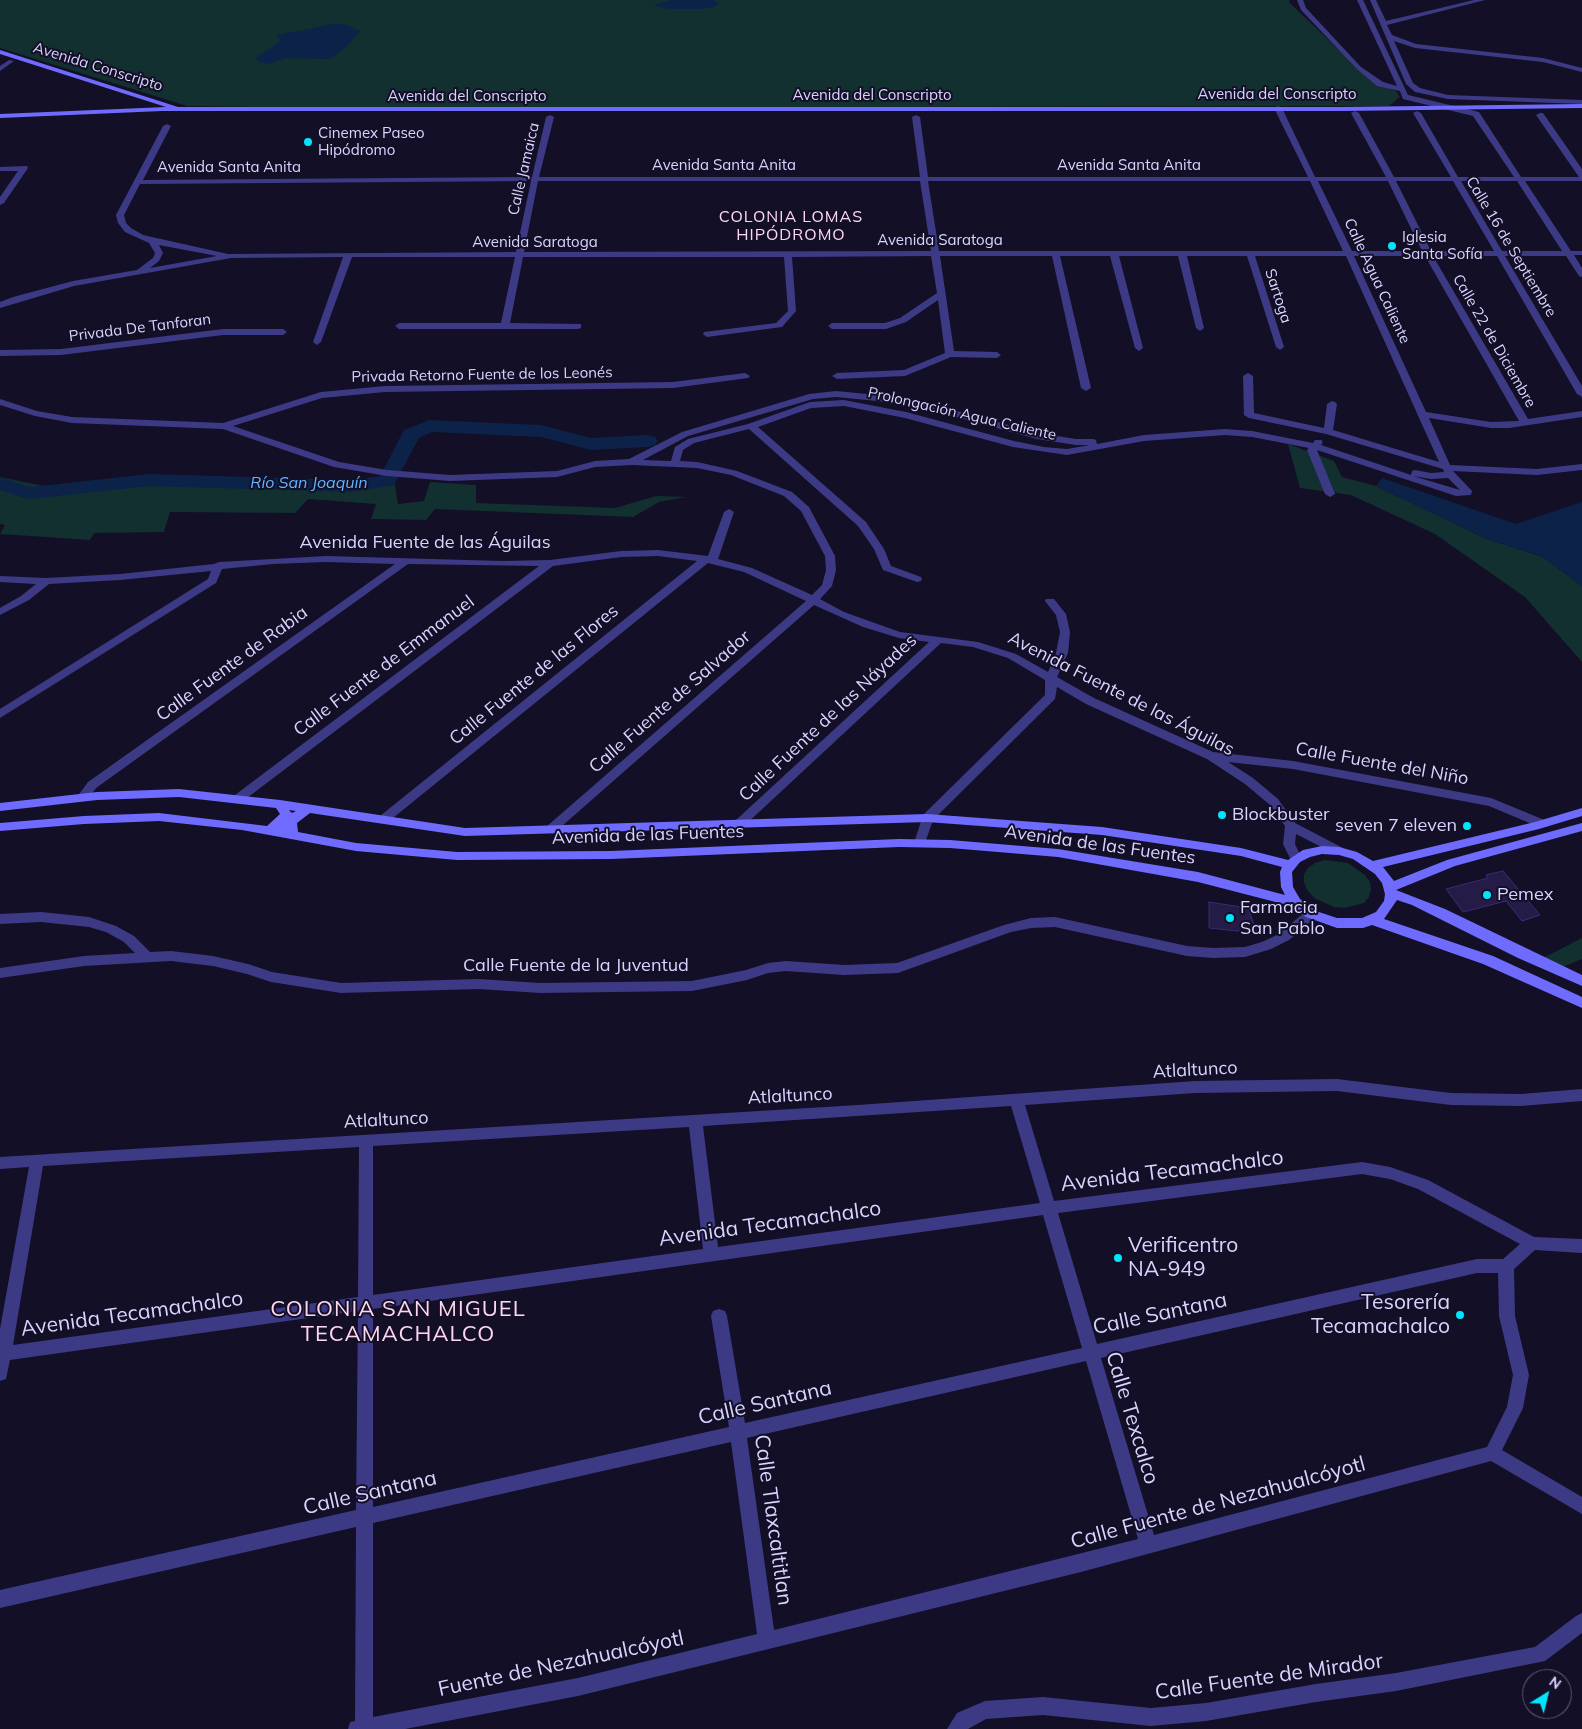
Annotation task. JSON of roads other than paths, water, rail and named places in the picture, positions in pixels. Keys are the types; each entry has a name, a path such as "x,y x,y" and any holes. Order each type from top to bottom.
{"main road":[{"name":"Avenida Conscripto","path":"0,52 162,102 181,113"},
{"name":"Avenida Conscripto","path":"0,58 165,113"},
{"name":"Avenida del Conscripto","path":"165,113 1280,111 1582,106"},
{"name":"Avenida del Conscripto","path":"1280,111 1582,114"},
{"path":"0,116 165,113"},
{"path":"0,121 165,113"},
{"name":"Avenida de las Fuentes","path":"0,807 83,797 179,793 239,798 465,832 927,818 1102,831 1241,852 1292,862"},
{"path":"269,830 277,826 286,814 280,804"},
{"path":"294,836 290,828 291,823 295,817 309,808"},
{"path":"1374,865 1542,824 1582,812"},
{"name":"Avenida de las Fuentes","path":"0,827 84,820 159,817 216,822 390,851 492,857 610,855 920,843 1003,847 1076,856 1198,877 1295,902"},
{"path":"1390,891 1451,863 1582,827"},
{"path":"1373,920 1386,909 1390,891 1384,876 1374,865 1357,856 1339,851 1322,850 1307,853 1292,862 1286,872 1286,887 1295,902 1311,914 1330,922 1350,924 1373,920 1488,960 1582,1003"},
{"path":"1390,891 1440,912 1523,954 1582,981"}],"street":[{"path":"1300,0 1303,9 1359,68 1380,84 1404,94 1476,114 1582,274"},
{"path":"1360,0 1404,94"},
{"path":"1373,0 1410,84 1418,90 1448,97 1582,102"},
{"path":"1383,24 1482,0"},
{"path":"1388,36 1424,47 1543,60 1582,70"},
{"path":"0,69 11,61"},
{"path":"1396,108 1404,94"},
{"name":"Calle Agua Caliente","path":"1280,111 1349,253 1449,471"},
{"name":"Calle 22 de Diciembre","path":"1355,113 1391,179 1428,254 1525,423"},
{"name":"Calle 16 de Septiembre","path":"1417,113 1582,394"},
{"path":"1540,115 1582,177"},
{"path":"916,116 934,254 950,354"},
{"name":"Calle Jamaica","path":"505,327 535,179 550,117"},
{"path":"167,126 120,216 122,223 128,230 154,242 231,256"},
{"path":"0,169 24,168 0,203"},
{"name":"Avenida Santa Anita","path":"138,182 535,179 1391,179 1582,177"},
{"path":"139,273 156,259 159,253 154,242"},
{"path":"1055,253 1086,388"},
{"name":"Avenida Saratoga","path":"231,256 1582,253"},
{"path":"707,334 779,325 792,312 788,254"},
{"path":"1114,254 1139,348"},
{"path":"1182,254 1200,328"},
{"name":"Sartoga","path":"1250,254 1280,348"},
{"path":"0,305 45,291 231,256"},
{"path":"317,342 348,256"},
{"path":"832,326 886,326 903,320 941,294"},
{"path":"398,326 578,326"},
{"name":"Privada De Tanforan","path":"0,353 61,352 223,332 283,332"},
{"path":"837,376 905,373 950,354 997,355"},
{"name":"Privada Retorno Fuente de los Leonés","path":"224,426 250,416 321,395 385,389 673,385 745,376"},
{"path":"1248,376 1249,415 1328,432 1449,471 1558,470 1582,466"},
{"name":"Prolongación Agua Caliente","path":"632,462 685,434 812,396 836,394 883,397 947,410 1038,436 1076,442 1098,441 1148,432 1224,427 1250,428 1317,444 1420,474 1431,476 1449,471 1467,493 1456,493 1440,488 1317,444 1252,434 1225,432 1144,438 1067,452 1013,444 872,407 844,403 810,405 750,426 683,445 676,453 674,464"},
{"path":"0,402 35,413 72,420 224,426"},
{"path":"1328,432 1332,404"},
{"path":"761,410 770,419"},
{"path":"940,424 947,410"},
{"path":"1423,414 1491,425 1525,423 1582,414"},
{"name":"Calle Fuente de Salvador","path":"224,426 337,465 392,474 450,478 557,474 596,464 632,462 697,465 742,476 788,494 805,509 830,556 831,570 827,586 550,830"},
{"path":"750,426 830,498 862,524 879,549 887,568 917,580"},
{"path":"1317,444 1312,450 1330,494"},
{"path":"709,560 729,512"},
{"name":"Avenida Fuente de las Águilas","path":"0,579 46,581 120,577 219,565 326,559 405,562 550,563 621,554 658,553 709,560 765,577 867,625 899,635 974,644 1012,656 1119,715 1211,756 1249,780 1268,797 1291,826 1339,851"},
{"name":"Calle Fuente de las Flores","path":"384,819 709,560"},
{"name":"Calle Fuente de Rabia","path":"83,797 92,785 405,562"},
{"name":"Calle Fuente de Emmanuel","path":"239,798 550,563"},
{"path":"0,714 212,581 219,565"},
{"path":"0,612 25,598 46,581"},
{"path":"920,843 927,818 1051,696 1051,679 1062,653 1065,632 1061,614 1050,601"},
{"name":"Calle Fuente de las Náyades","path":"740,823 939,639"},
{"name":"Calle Fuente del Niño","path":"1211,756 1293,765 1491,802 1542,824"},
{"path":"1291,826 1292,862"},
{"name":"Calle Fuente de la Juventud","path":"0,973 84,961 147,957 191,957 248,969 271,977 341,988 479,984 540,988 692,986 747,975 768,968 786,966 844,970 898,968 926,960 1008,928 1031,923 1055,922 1082,926 1112,935 1187,951 1213,953 1245,952 1266,946 1284,937 1311,914"},
{"path":"0,919 41,917 89,922 111,929 123,936 147,957"},
{"name":"Atlaltunco","path":"0,1163 1017,1100 1195,1087 1337,1085 1451,1100 1521,1100 1582,1095"},
{"name":"Calle Texcalco","path":"1017,1100 1148,1545"},
{"path":"696,1120 711,1254"},
{"path":"360,1728 366,1517 366,1141"},
{"path":"0,1374 2,1353 37,1161"},
{"name":"Avenida Tecamachalco","path":"2,1353 1048,1208 1362,1168 1390,1172 1423,1184 1532,1242"},
{"path":"1582,1246 1532,1242 1506,1266 1507,1316 1521,1375 1515,1408 1492,1453 1582,1506"},
{"name":"Calle Santana","path":"0,1599 1477,1266 1506,1266"},
{"name":"Calle Tlaxcaltitlan","path":"719,1316 738,1432 767,1640"},
{"name":"Calle Fuente de Nezahualcóyotl","path":"767,1640 1148,1545 1492,1453"},
{"name":"Calle Fuente de Mirador","path":"956,1729 964,1720 984,1710 1043,1706 1151,1717 1206,1712 1316,1693 1396,1682 1539,1655 1582,1622"},
{"name":"Fuente de Nezahualcóyotl","path":"360,1728 578,1687 767,1640"}],"water":[{"path":"670,0 713,0 719,3 714,7 700,9 668,9 653,5"},
{"path":"334,24 344,24 361,31 344,49 330,59 285,58 269,64 257,61 256,58 280,41 277,35"},
{"path":"1382,478 1516,524 1582,502 1582,586 1543,557 1487,539 1376,486"}],"waterway":[{"name":"Río San Joaquín","path":"0,483 29,493 149,480 352,486 387,481 411,434 429,426 541,431 591,444 648,441"}],"place":[{"name":"Cinemex Paseo Hipódromo","path":"308,142"},
{"name":"Iglesia Santa Sofía","path":"1392,246"},
{"name":"Blockbuster","path":"1222,815"},
{"name":"seven 7 eleven","path":"1467,826"},
{"name":"Pemex","path":"1487,895"},
{"name":"Farmacia San Pablo","path":"1230,918"},
{"name":"Verificentro NA-949","path":"1118,1258"},
{"name":"Tesorería Tecamachalco","path":"1460,1315"}],"district":[{"name":"COLONIA LOMAS HIPÓDROMO","path":"791,226"},
{"name":"COLONIA SAN MIGUEL TECAMACHALCO","path":"398,1322"}]}
